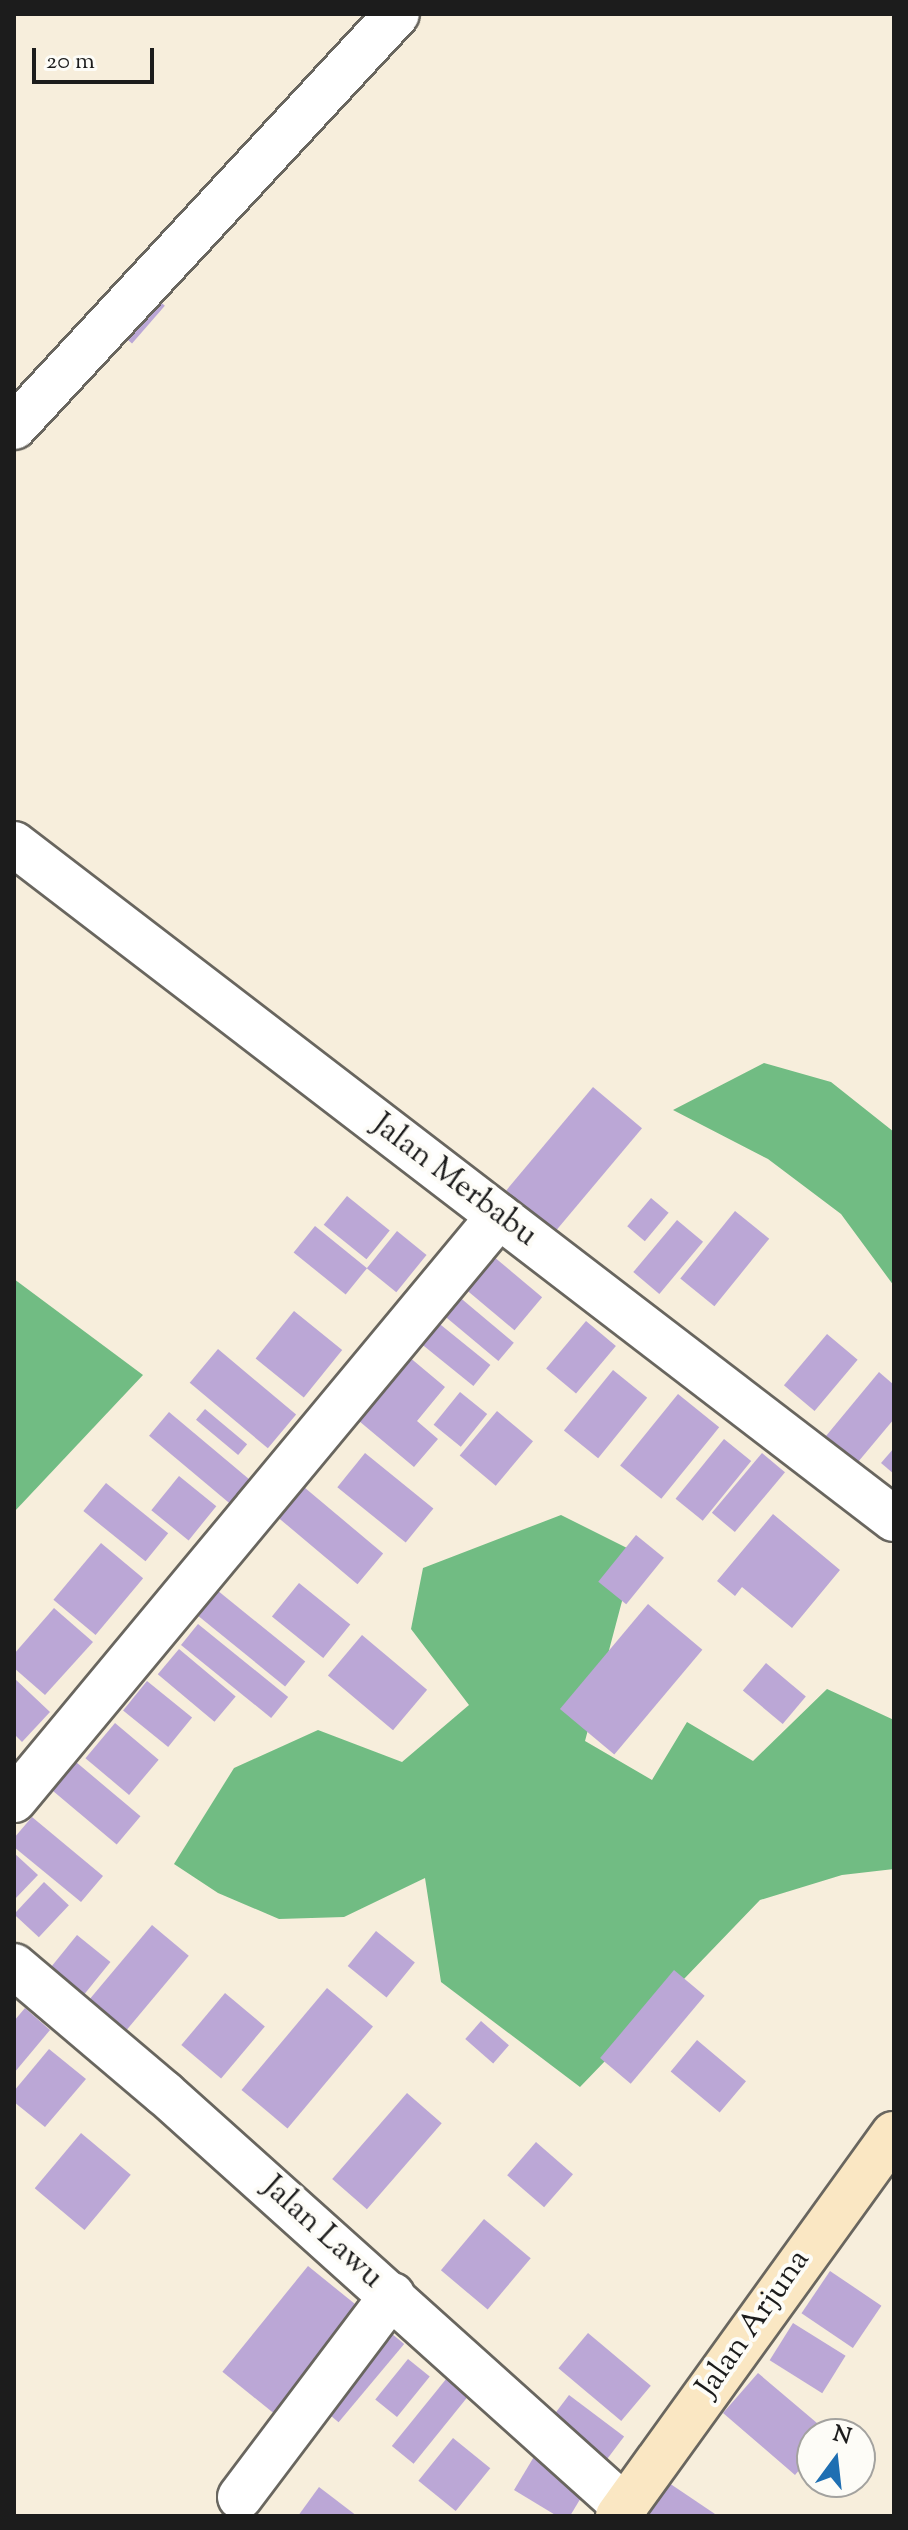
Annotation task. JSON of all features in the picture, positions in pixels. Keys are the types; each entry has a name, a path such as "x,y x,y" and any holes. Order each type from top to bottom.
{"street":[{"path":"14,427 397,14"},
{"name":"Jalan Merbabu","path":"14,844 894,1519"},
{"path":"14,1800 499,1216"},
{"name":"Jalan Lawu","path":"14,1966 392,2295 621,2511"},
{"name":"Jalan Arjuna","path":"621,2511 894,2134"},
{"path":"240,2497 392,2295"}],"green space":[{"path":"764,1063 831,1082 894,1132 894,1286 841,1214 768,1159 673,1110"},
{"path":"14,1279 143,1375 14,1512"},
{"path":"561,1515 635,1552 585,1741 652,1780 687,1722 753,1761 827,1689 894,1720 894,1869 842,1875 760,1900 580,2087 441,1982 425,1878 344,1917 279,1919 218,1893 174,1864 234,1768 318,1730 402,1762 469,1705 411,1629 423,1568"}],"building":[{"path":"149,292 165,306 132,344 116,330"},
{"path":"593,1087 642,1128 555,1232 506,1190"},
{"path":"347,1196 390,1231 366,1259 324,1225"},
{"path":"651,1198 669,1213 645,1241 627,1226"},
{"path":"735,1211 769,1239 714,1306 680,1279"},
{"path":"677,1220 703,1242 659,1294 633,1272"},
{"path":"315,1226 367,1268 346,1295 294,1252"},
{"path":"397,1231 427,1255 396,1292 367,1268"},
{"path":"487,1251 542,1297 515,1330 459,1284"},
{"path":"451,1290 514,1343 498,1361 436,1308"},
{"path":"294,1311 342,1350 304,1397 256,1358"},
{"path":"436,1321 490,1365 473,1386 419,1342"},
{"path":"586,1321 616,1346 576,1394 546,1368"},
{"path":"827,1334 858,1360 815,1411 784,1385"},
{"path":"218,1349 296,1415 268,1448 190,1383"},
{"path":"402,1351 445,1387 417,1421 438,1439 414,1467 359,1421 382,1393 374,1386"},
{"path":"613,1370 647,1398 598,1458 564,1431"},
{"path":"879,1372 894,1385 894,1419 858,1462 826,1436"},
{"path":"460,1392 487,1414 461,1447 434,1425"},
{"path":"678,1394 719,1427 661,1499 620,1465"},
{"path":"205,1409 247,1444 238,1455 196,1420"},
{"path":"497,1411 533,1441 496,1486 460,1455"},
{"path":"169,1412 251,1481 231,1505 149,1436"},
{"path":"724,1439 751,1461 703,1521 676,1499"},
{"path":"894,1448 894,1474 881,1463"},
{"path":"365,1453 433,1508 406,1543 337,1487"},
{"path":"762,1453 785,1472 735,1532 712,1513"},
{"path":"179,1476 216,1506 189,1540 151,1510"},
{"path":"292,1477 383,1553 357,1584 266,1508"},
{"path":"106,1483 168,1533 146,1561 83,1511"},
{"path":"773,1514 840,1570 792,1628 742,1587 735,1596 717,1581"},
{"path":"636,1535 664,1558 626,1604 598,1582"},
{"path":"101,1543 143,1578 96,1635 53,1600"},
{"path":"299,1583 350,1625 323,1658 272,1616"},
{"path":"212,1586 305,1662 285,1686 192,1611"},
{"path":"648,1604 702,1650 614,1755 560,1709"},
{"path":"54,1608 93,1642 45,1695 14,1668 14,1654"},
{"path":"198,1624 288,1697 271,1718 181,1645"},
{"path":"362,1635 427,1690 393,1730 328,1676"},
{"path":"179,1649 236,1697 214,1722 158,1674"},
{"path":"766,1663 806,1696 783,1724 743,1691"},
{"path":"14,1678 50,1712 22,1742 14,1734"},
{"path":"147,1681 192,1718 168,1747 123,1711"},
{"path":"115,1723 159,1760 129,1795 85,1758"},
{"path":"70,1757 140,1816 117,1844 46,1785"},
{"path":"32,1817 103,1876 81,1902 14,1847 14,1838"},
{"path":"14,1853 38,1875 14,1900"},
{"path":"44,1882 69,1905 39,1937 14,1914"},
{"path":"152,1925 189,1956 124,2032 88,2002"},
{"path":"376,1931 415,1962 387,1997 348,1966"},
{"path":"77,1935 110,1962 76,2005 42,1978"},
{"path":"674,1970 705,1996 631,2084 600,2058"},
{"path":"327,1988 373,2027 287,2128 242,2090"},
{"path":"225,1993 265,2026 221,2079 181,2045"},
{"path":"25,2008 50,2030 14,2073 14,2021"},
{"path":"481,2021 509,2045 493,2063 465,2039"},
{"path":"697,2040 746,2081 720,2113 671,2071"},
{"path":"49,2049 86,2079 45,2127 14,2102 14,2091"},
{"path":"407,2093 442,2123 367,2209 332,2179"},
{"path":"81,2133 131,2175 85,2230 35,2188"},
{"path":"536,2142 573,2174 544,2207 507,2175"},
{"path":"484,2219 531,2258 488,2310 441,2270"},
{"path":"308,2266 370,2316 285,2422 222,2372"},
{"path":"830,2271 881,2306 853,2348 801,2313"},
{"path":"793,2323 846,2356 822,2393 770,2360"},
{"path":"385,2328 404,2344 339,2422 319,2406"},
{"path":"588,2333 651,2386 621,2421 558,2368"},
{"path":"408,2359 430,2377 397,2417 375,2399"},
{"path":"451,2373 473,2391 414,2464 392,2446"},
{"path":"758,2373 811,2418 796,2418 796,2474 795,2475 723,2413"},
{"path":"569,2395 624,2437 605,2461 550,2420"},
{"path":"453,2438 490,2468 456,2511 418,2481"},
{"path":"538,2450 591,2481 570,2516 557,2516 514,2490"},
{"path":"669,2483 718,2516 646,2516"},
{"path":"319,2487 357,2516 298,2516"}]}
